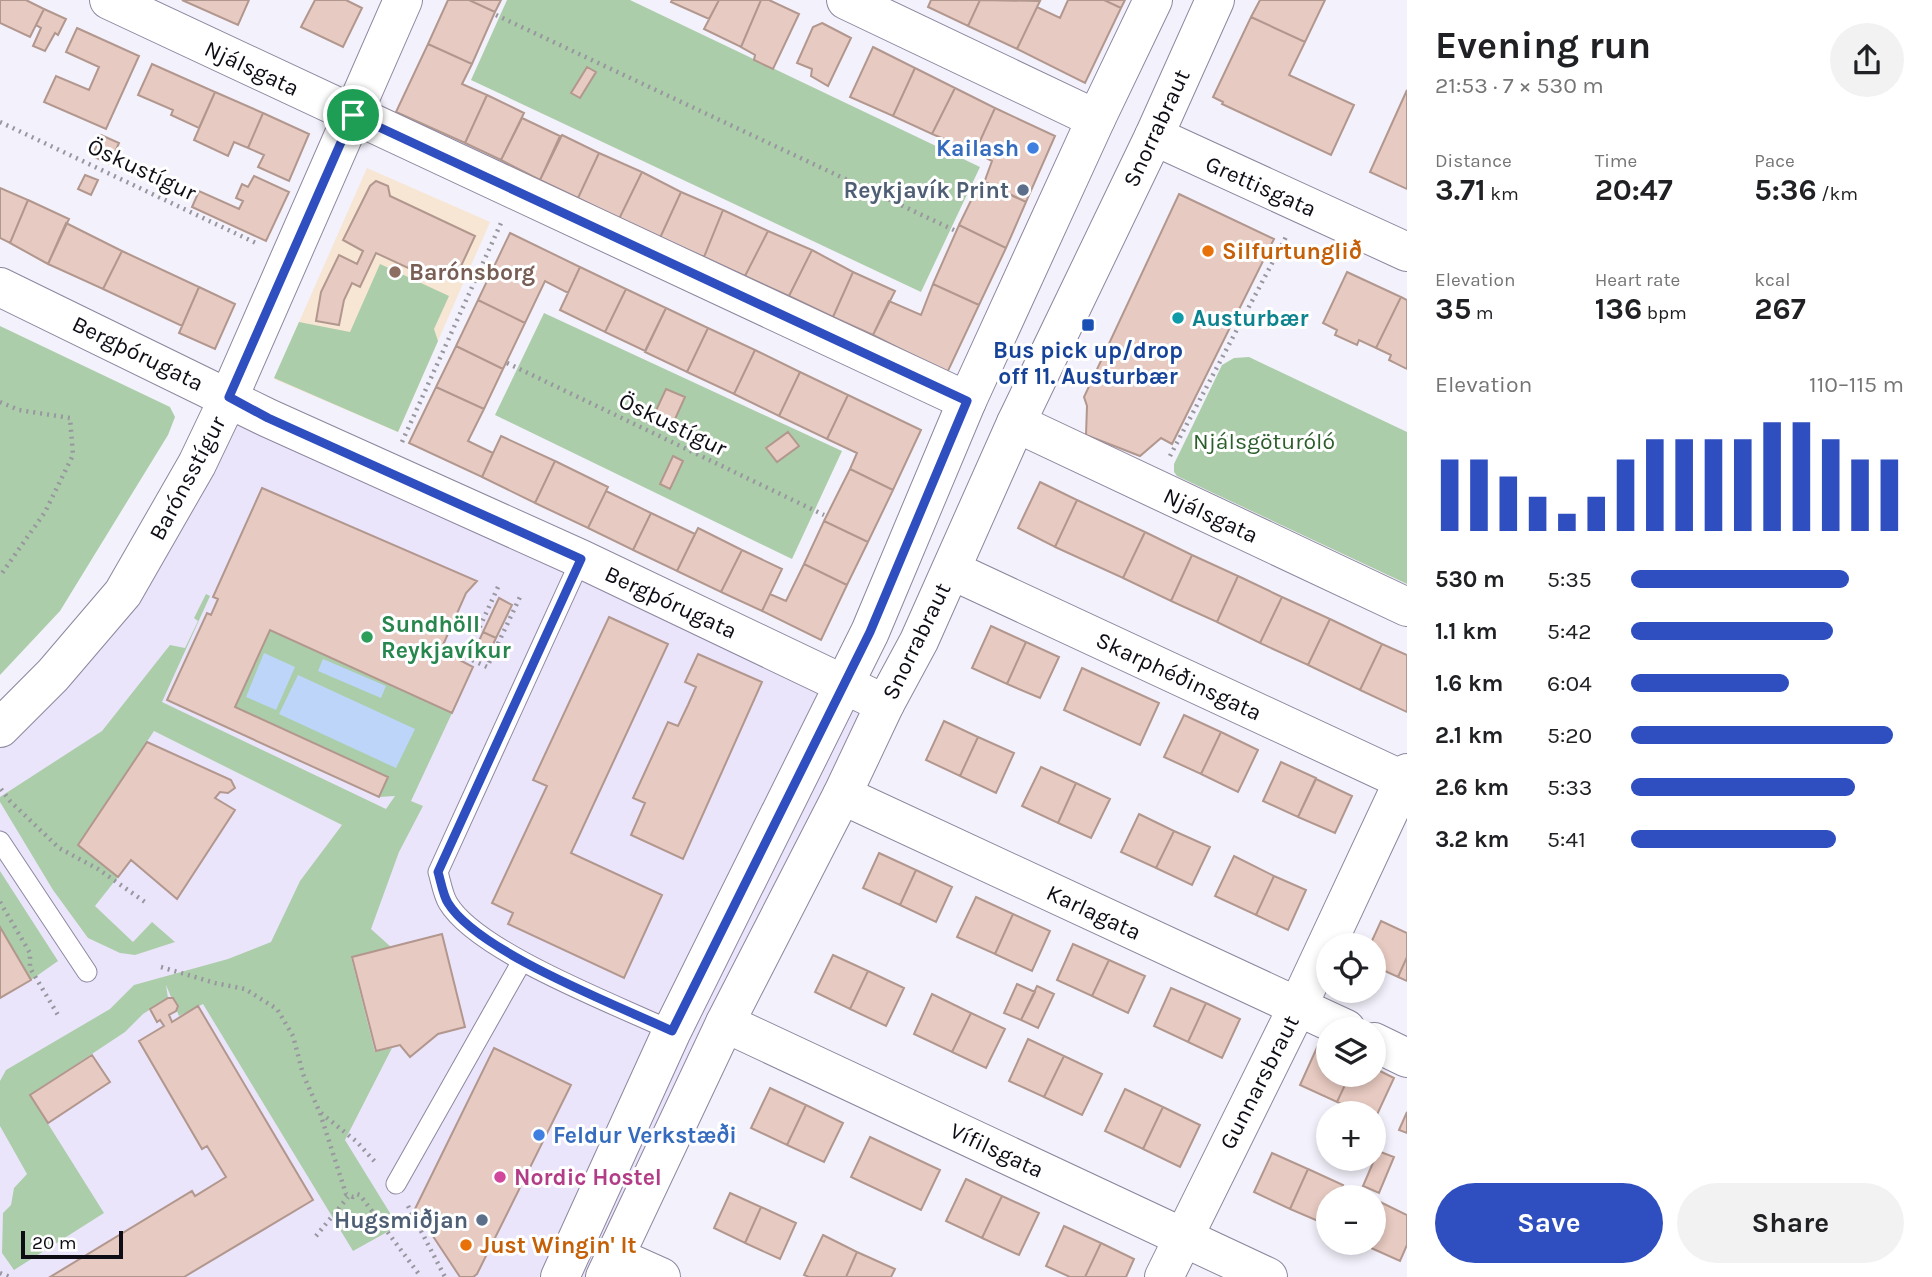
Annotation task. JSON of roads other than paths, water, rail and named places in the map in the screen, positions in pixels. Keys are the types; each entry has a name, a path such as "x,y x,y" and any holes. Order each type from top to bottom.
{"street":[{"name":"Njálsgata","path":"109,0 967,401"},
{"name":"Barónsstígur","path":"0,728 53,675 122,593 198,464 403,0"},
{"path":"846,0 1096,119"},
{"name":"Snorrabraut","path":"560,1277 672,1031 870,632 967,401 1153,0"},
{"name":"Snorrabraut","path":"610,1266 725,1023 919,641 1016,423 1154,136 1215,0"},
{"name":"Grettisgata","path":"1154,136 1407,252"},
{"name":"Bergþórugata","path":"0,287 268,418 581,559 885,704"},
{"name":"Njálsgata","path":"1016,423 1407,607"},
{"name":"Skarphéðinsgata","path":"951,570 1406,779"},
{"name":"Gunnarsbraut","path":"1164,1277 1181,1237 1298,1006 1406,779"},
{"name":"Karlagata","path":"842,795 1321,1017"},
{"name":"Vífilsgata","path":"725,1023 1268,1277"},
{"path":"1386,1048 1407,1058"},
{"path":"610,1266 661,1277"}],"lane":[{"path":"581,559 438,872 448,903 472,930 522,961 672,1031"},
{"path":"0,841 87,972"},
{"path":"396,1184 522,961"}],"water":[{"path":"264,653 295,667 276,710 246,697"},
{"path":"323,659 386,686 381,698 318,671"},
{"path":"298,675 415,729 396,768 279,714"}],"place":[{"name":"Kailash","path":"1033,148"},
{"name":"Reykjavík Print","path":"1023,190"},
{"name":"Silfurtunglið","path":"1208,251"},
{"name":"Barónsborg","path":"395,272"},
{"name":"Austurbær","path":"1178,318"},
{"name":"Bus pick up/drop off 11. Austurbær","path":"1088,325"},
{"name":"Sundhöll Reykjavíkur","path":"367,637"},
{"name":"Feldur Verkstæði","path":"539,1135"},
{"name":"Nordic Hostel","path":"500,1177"},
{"name":"Hugsmiðjan","path":"482,1220"},
{"name":"Just Wingin' It","path":"466,1245"}],"park label":[{"name":"Njálsgöturóló","path":"1264,441"}]}
